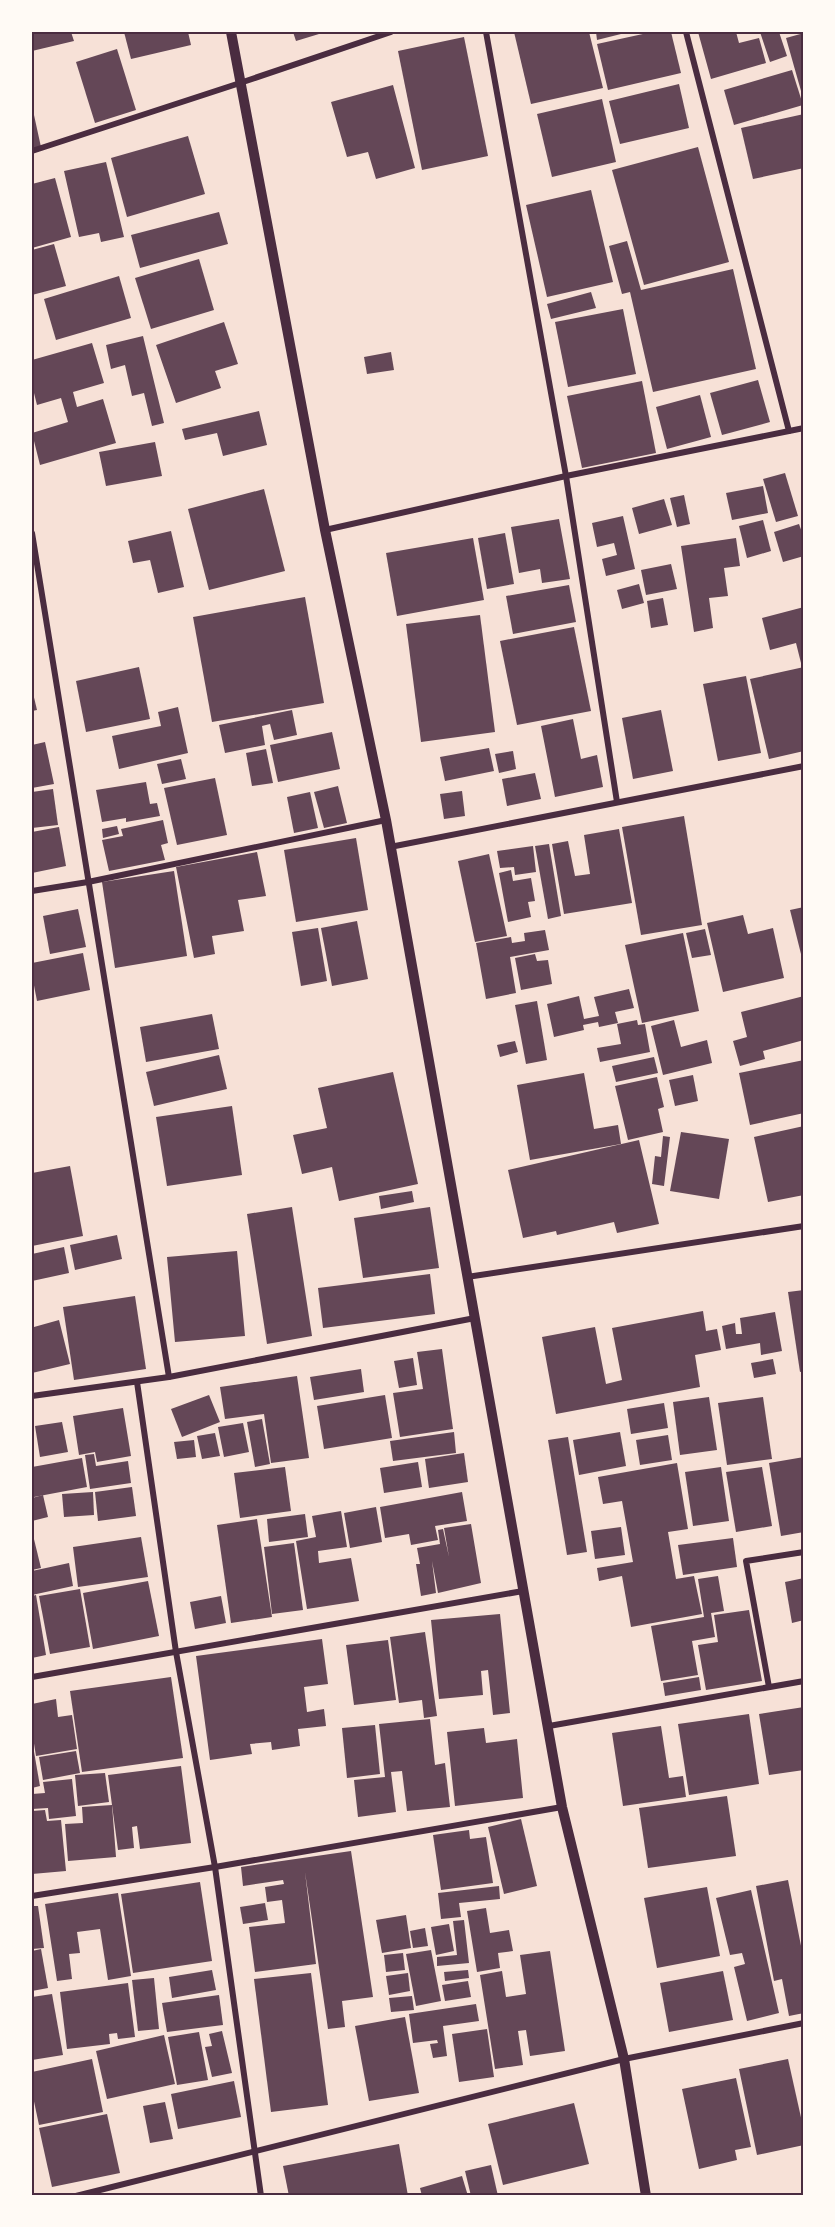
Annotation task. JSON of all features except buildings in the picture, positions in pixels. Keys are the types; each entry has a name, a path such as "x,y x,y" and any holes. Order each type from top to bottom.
{"street":[{"path":"231,32 325,530 386,820 562,1807 624,2059 646,2196"},
{"path":"32,151 391,32"},
{"path":"486,32 566,476 617,802"},
{"path":"686,32 789,431"},
{"path":"325,530 566,476 804,428"},
{"path":"32,533 169,1377"},
{"path":"390,847 804,766"},
{"path":"32,891 88,882 386,820"},
{"path":"467,1277 804,1226"},
{"path":"32,1396 169,1377 475,1318"},
{"path":"137,1382 176,1652 215,1867 261,2196"},
{"path":"769,1687 746,1561 804,1552"},
{"path":"32,1677 524,1591"},
{"path":"549,1726 804,1681"},
{"path":"32,1896 562,1807"},
{"path":"76,2196 624,2059 804,2023"}]}
